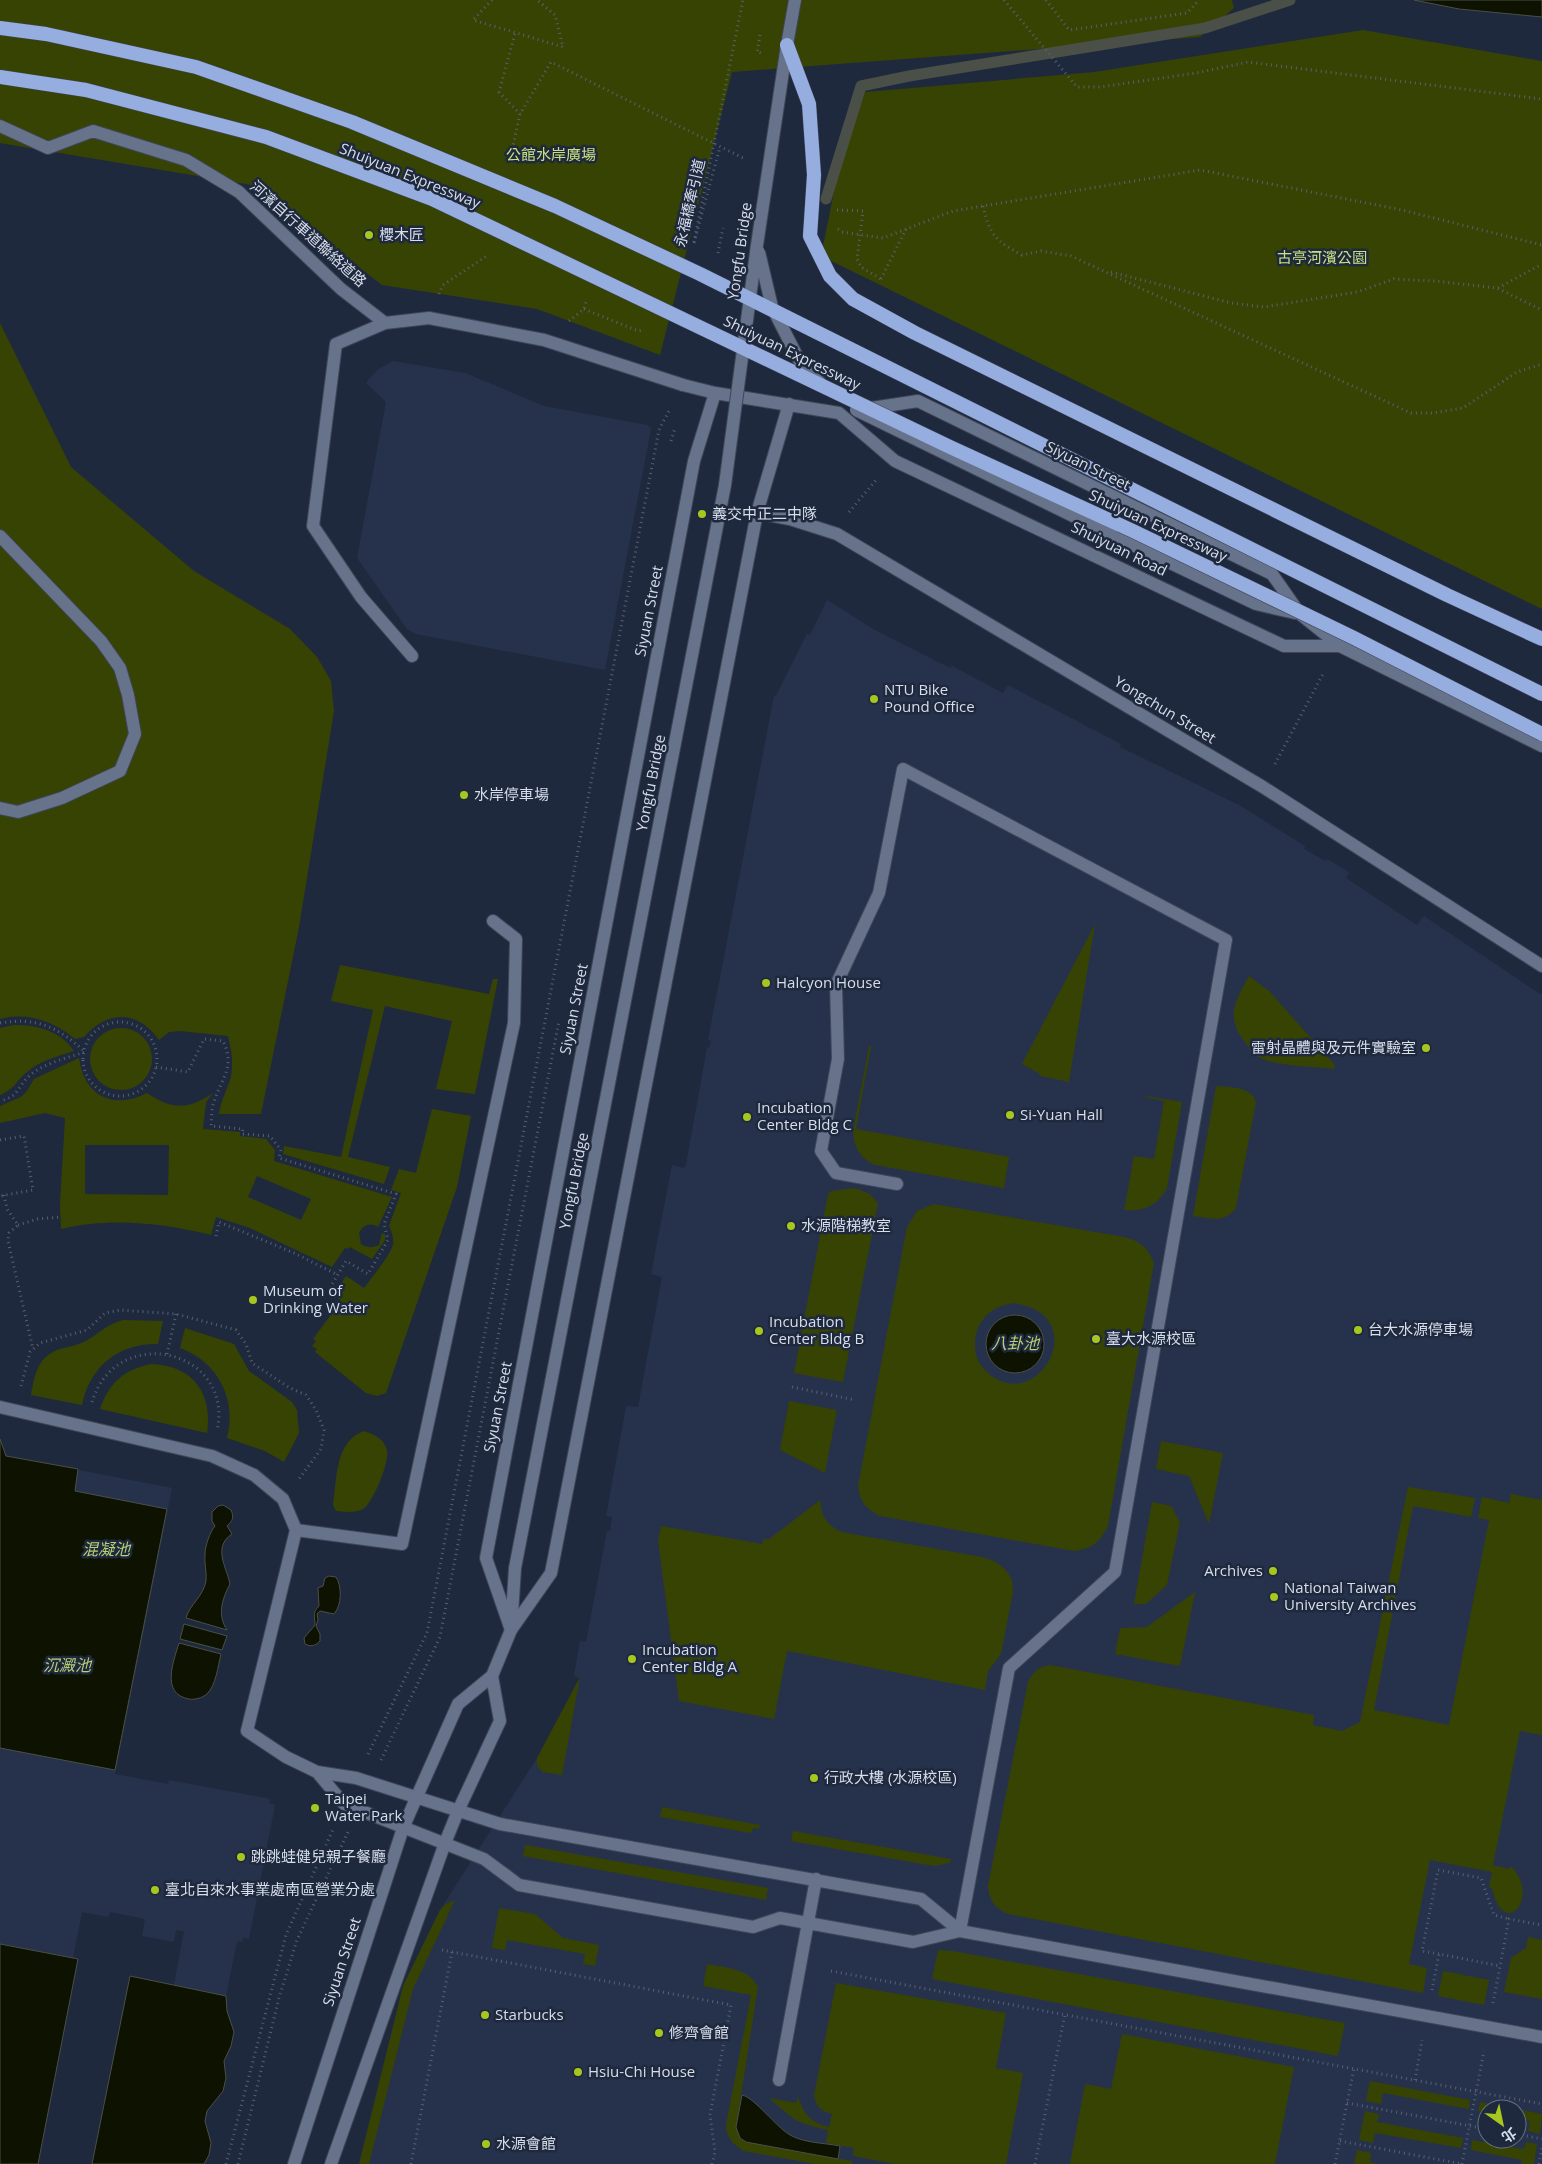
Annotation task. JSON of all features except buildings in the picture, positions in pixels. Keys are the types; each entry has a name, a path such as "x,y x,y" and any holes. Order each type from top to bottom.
{"highway":[{"path":"0,28 46,34 196,67 352,122 555,206 709,279 1542,694"},
{"path":"787,45 809,104 814,175 810,236 830,276 852,299 915,333 1429,586 1542,639"},
{"name":"Shuiyuan Expressway","path":"0,77 86,90 266,137 432,199 950,447 1133,531 1354,638 1542,734"}],"street":[{"name":"Yongfu Bridge","path":"515,1568 725,485 757,245 795,0"},
{"name":"河濱自行車道聯絡道路","path":"0,126 48,148 93,131 186,160 239,192 341,288 386,323"},
{"path":"757,245 772,307 794,351 799,360 837,400 1256,604 1300,614 1340,646"},
{"name":"Shuiyuan Road","path":"412,656 361,597 313,526 336,344 386,323 428,318 544,340 683,385 716,393 839,413 895,460 1284,646 1340,646 1542,746"},
{"name":"Siyuan Street","path":"511,1630 486,1558 694,461 716,393"},
{"name":"Siyuan Street","path":"839,413 918,402 1272,574 1300,614"},
{"name":"Siyuan Street","path":"294,2164 403,1828 416,1796 458,1704 492,1676 511,1630 551,1573 757,513 789,404"},
{"name":"Yongchun Street","path":"757,513 790,519 837,534 1263,787 1542,966"},
{"path":"0,536 101,641 120,668 128,696 135,734 120,770 62,798 18,812 0,808"},
{"path":"897,1184 836,1173 821,1151 838,1059 836,984 879,893 903,769 1226,940 1115,1572 1009,1668 960,1931"},
{"path":"296,1530 402,1544 514,1023 516,939 493,921"},
{"path":"0,1407 212,1456 254,1474 283,1499 296,1530 247,1730 286,1757 317,1772 356,1778 500,1824 922,1899 960,1931"},
{"name":"Siyuan Street","path":"511,1630 515,1568"},
{"path":"332,2164 445,1843 500,1721 492,1676"},
{"path":"317,1772 344,1804 484,1859 519,1885 753,1928 780,1918 914,1942 960,1931 1542,2038"},
{"path":"779,2080 816,1879"}],"path":[{"path":"492,0 472,20 563,47 555,15 536,0"},
{"name":"永福橋牽引道","path":"691,250 743,0"},
{"path":"1004,0 1077,87 1100,87 1196,73 1248,62 1542,99"},
{"path":"1046,0 1069,30 1187,13 1199,0"},
{"path":"515,34 499,92 520,114"},
{"path":"509,162 520,114 551,62 666,120"},
{"path":"832,210 863,212 857,259 861,267 882,279 906,229 954,211 1200,170 1402,210 1542,245"},
{"path":"983,206 988,224 999,242 1022,255 1040,251 1071,256 1411,413 1433,413 1463,408 1517,372 1542,364"},
{"path":"428,318 443,285 488,257 490,247"},
{"path":"1497,288 1542,264"},
{"path":"1103,270 1231,303 1264,307 1357,292 1394,279 1435,281 1497,288 1542,310"},
{"path":"584,309 638,331 648,330"},
{"path":"670,443 672,434 677,426"},
{"path":"837,534 851,508 895,460"},
{"path":"1263,787 1318,682 1340,646"},
{"path":"0,1024 15,1021 32,1021 46,1025 72,1040 85,1052"},
{"path":"371,1783 440,1637 559,1021"},
{"path":"115,1023 128,1023 140,1028 149,1036 155,1047 158,1060 156,1067 148,1083 138,1092 126,1096 113,1095 101,1091 92,1082 85,1071 85,1052 92,1035 103,1027 115,1023"},
{"path":"156,1067 188,1072 204,1039 223,1041 229,1058 227,1075 214,1102 211,1126 243,1129 242,1134 270,1136 281,1150 279,1158 396,1194 384,1224 388,1240 368,1274 346,1261 328,1291"},
{"path":"0,1101 19,1091 30,1076 57,1061 85,1052"},
{"path":"0,1140 24,1136 33,1190 2,1195 7,1209 18,1226"},
{"path":"33,1349 8,1241 9,1233 18,1226 38,1218 60,1218"},
{"path":"216,1236 219,1222 294,1252 338,1275"},
{"path":"14,1410 30,1352 40,1344 86,1330 105,1313 120,1310 176,1314 236,1330 246,1344 252,1363 290,1388 306,1395 316,1410 324,1430 321,1450 283,1499"},
{"path":"167,1354 176,1314"},
{"path":"86,1426 95,1392 102,1380 113,1368 125,1359 140,1354 154,1352 167,1354 183,1359 196,1368 207,1379 214,1392 218,1406 219,1421 212,1456"},
{"path":"792,1387 855,1400"},
{"path":"238,2164 279,1998 297,1940 358,1810"},
{"path":"1439,1954 1422,1951 1438,1870 1481,1878 1494,1916 1510,1919"},
{"path":"442,1950 731,2005 710,2115 715,2152 712,2164"},
{"path":"411,2164 452,1952"},
{"path":"831,1971 1542,2104"},
{"path":"1035,2164 1064,2014"},
{"path":"1335,2164 1354,2068"},
{"path":"1347,2103 1477,2127"},
{"path":"1527,2136 1542,2139"},
{"path":"1340,2141 1462,2164"},
{"path":"1539,2164 1542,2148"}],"shaded area":[{"path":"393,361 465,373 544,406 647,425 651,429 605,670 416,634 407,629 357,558 386,402 366,383 377,370"},
{"name":"臺大水源校區","path":"827,600 875,630 950,668 952,666 1003,693 1008,685 1121,744 1120,747 1239,805 1305,846 1304,849 1325,861 1327,859 1349,872 1346,878 1417,925 1424,916 1540,994 1542,993 1542,2164 359,2164 403,1986 440,1910 537,1758 580,1678 574,1676 580,1641 586,1642 607,1531 610,1531 612,1517 606,1516 626,1406 638,1407 662,1277 651,1274 672,1165 684,1168 686,1164 707,1048 709,1048 711,1041 708,1040 774,696 776,696 807,634 810,635"},
{"path":"0,1439 6,1456 172,1488 115,1774 168,1784 169,1780 270,1799 269,1803 275,1805 249,1939 243,1937 242,1942 237,1941 226,1996 174,1985 184,1931 176,1930 174,1942 142,1936 145,1919 110,1912 108,1917 82,1912 73,1958 78,1959 38,2164 0,2164"}],"green space":[{"name":"公館水岸廣場","path":"0,0 1232,0 1234,8 1200,37 732,72 660,355 537,309 382,285 252,185 0,143"},
{"name":"古亭河濱公園","path":"1363,30 1542,61 1542,609 821,256 854,93 1094,72"},
{"path":"0,323 71,467 194,571 290,629 317,657 331,681 334,711 299,927 261,1114 219,1114 232,1071 232,1056 228,1036 180,1031 169,1032 159,1040 142,1023 123,1017 103,1022 84,1037 75,1039 58,1027 40,1020 20,1017 0,1019"},
{"path":"1095,924 1069,1082 1040,1076 1040,1074 1022,1064"},
{"path":"340,965 489,994 493,979 498,979 475,1094 436,1089 452,1021 385,1006 348,1157 390,1167 384,1184 283,1154 284,1146 341,1157 373,1010 331,1001"},
{"path":"1249,976 1269,991 1335,1065 1334,1069 1273,1062 1262,1059 1251,1050 1239,1033 1234,1017 1236,1001"},
{"path":"13,1025 47,1030 62,1038 74,1051 37,1065 9,1090 0,1095 0,1028"},
{"path":"121,1028 133,1030 143,1037 150,1047 152,1059 150,1071 143,1081 133,1088 121,1090 109,1088 99,1081 92,1071 90,1059 92,1047 99,1037 109,1030"},
{"path":"869,1046 871,1046 856,1129 1009,1157 1004,1188 875,1165 862,1156 856,1147 853,1131"},
{"path":"79,1058 87,1082 94,1091 112,1100 135,1098 147,1093 164,1103 180,1106 196,1103 213,1093 206,1102 203,1129 240,1132 240,1136 266,1139 275,1150 274,1161 392,1197 378,1227 367,1225 359,1233 361,1244 368,1247 379,1245 382,1233 385,1234 385,1240 372,1259 350,1247 348,1249 345,1248 332,1267 250,1228 216,1217 211,1235 174,1227 117,1222 79,1225 61,1229 60,1203 65,1118 45,1113 0,1123 0,1106 21,1097 34,1079","holes":["85,1145 169,1145 168,1195 85,1194","257,1176 311,1199 301,1220 248,1197"]},
{"path":"1216,1086 1245,1090 1250,1093 1256,1102 1236,1208 1222,1218 1212,1219 1193,1216"},
{"path":"1146,1096 1182,1102 1167,1188 1159,1199 1144,1209 1124,1210 1134,1156 1154,1159 1164,1101"},
{"path":"432,1109 471,1116 457,1187 386,1393 377,1396 366,1393 315,1352 317,1349 312,1346 316,1341 313,1339 341,1301 334,1295 346,1276 364,1288 391,1250 393,1240 389,1226 401,1193 391,1190 399,1169 416,1173"},
{"path":"855,1188 870,1194 878,1203 843,1382 794,1373 828,1194 831,1191"},
{"path":"934,1204 1124,1237 1139,1243 1152,1258 1154,1263 1108,1526 1095,1544 1074,1551 880,1516 867,1508 862,1501 858,1486 907,1227 917,1211","holes":["1013,1303 1038,1311 1051,1326 1054,1343 1049,1361 1037,1375 1021,1383 1002,1382 983,1368 976,1355 975,1340 979,1325 989,1313 1003,1305"]},
{"path":"123,1320 163,1321 158,1344 131,1348 108,1360 99,1368 92,1379 82,1405 31,1395 36,1372 48,1355 86,1341 108,1326"},
{"path":"185,1328 234,1344 249,1371 292,1402 297,1410 299,1433 284,1462 265,1451 227,1438 229,1409 227,1396 222,1384 205,1362 180,1348"},
{"path":"152,1364 179,1370 197,1384 207,1406 207,1433 100,1409 108,1392 119,1379 133,1369"},
{"path":"789,1401 837,1410 825,1473 780,1450"},
{"path":"364,1431 378,1438 386,1446 387,1455 383,1472 376,1491 363,1509 353,1512 336,1511 333,1505 339,1462 347,1443"},
{"path":"1161,1441 1223,1453 1209,1524 1189,1476 1156,1469"},
{"path":"1408,1487 1475,1498 1471,1517 1413,1506 1374,1710 1449,1725 1489,1520 1478,1518 1482,1497 1509,1503 1511,1494 1542,1500 1542,1735 1520,1731 1493,1865 1509,1869 1511,1866 1520,1878 1523,1890 1522,1901 1517,1909 1511,1913 1504,1911 1497,1904 1492,1888 1489,1887 1492,1872 1430,1860 1409,1964 1427,1968 1423,1993 1008,1914 999,1909 991,1899 988,1886 1028,1682 1034,1673 1042,1667 1050,1665 1314,1715 1313,1725 1342,1731 1360,1722"},
{"path":"820,1500 825,1519 831,1526 841,1532 982,1557 996,1562 1006,1570 1012,1580 1013,1592 1001,1654 988,1671 985,1690 787,1651 774,1719 679,1701 658,1540 661,1526 762,1544 764,1538 768,1540"},
{"path":"1152,1502 1171,1506 1180,1522 1167,1585 1146,1604 1134,1604"},
{"path":"1195,1592 1180,1666 1115,1654 1120,1628 1147,1627"},
{"path":"580,1677 562,1775 543,1772 537,1766 537,1758"},
{"path":"662,1807 760,1825 759,1829 753,1828 751,1833 660,1817"},
{"path":"793,1831 951,1859 950,1863 934,1866 791,1841"},
{"path":"525,1845 768,1888 766,1900 523,1856"},
{"path":"455,1900 413,1989 369,2164 359,2164 403,1986 440,1910 446,1904"},
{"path":"499,1908 535,1914 563,1938 599,1945 595,1966 583,1964 585,1954 507,1940 505,1950 492,1948"},
{"path":"1528,1937 1542,1940 1542,1999 1504,1992 1511,1958 1526,1948"},
{"path":"938,1950 953,1951 1345,2023 1338,2056 932,1979"},
{"path":"707,1964 743,1972 758,1987 736,2127 740,2138 746,2142 852,2161 852,2164 815,2164 743,2151 733,2143 727,2134 726,2125 751,1995 703,1986"},
{"path":"1443,1971 1489,1980 1484,2005 1438,1996"},
{"path":"836,1983 1006,2013 996,2068 1023,2073 1006,2164 895,2164 853,2156 854,2148 826,2143 828,2130 796,2120 769,2098 796,2103 798,2097 809,2117 817,2123 829,2127 832,2114 820,2108 816,2103 814,2095"},
{"path":"1122,2034 1294,2067 1275,2164 1070,2164 1085,2084 1111,2089"},
{"path":"1370,2081 1470,2100 1469,2109 1383,2093 1381,2104 1366,2101"},
{"path":"1365,2111 1379,2114 1377,2122 1463,2138 1461,2148 1375,2133 1373,2143 1359,2140"},
{"path":"1527,2111 1542,2114 1540,2134 1528,2131 1530,2121 1527,2120"},
{"path":"1472,2140 1477,2141 1477,2149 1527,2149 1527,2142 1537,2144 1534,2164 1521,2164 1522,2160 1471,2150"},
{"path":"1357,2150 1371,2153 1370,2162 1379,2164 1354,2164"}],"water":[{"path":"1414,0 1542,0 1542,17 1459,9"},
{"name":"八卦池","path":"1015,1315 1031,1320 1039,1328 1044,1344 1039,1360 1031,1368 1015,1373 999,1368 991,1360 986,1344 991,1328 999,1320"},
{"path":"0,1439 6,1456 78,1469 75,1491 167,1509 115,1770 0,1748"},
{"path":"223,1505 231,1510 233,1517 227,1526 232,1534 226,1539 222,1551 222,1558 230,1584 225,1595 221,1613 227,1630 186,1618 202,1592 206,1581 205,1551 215,1526 212,1521 212,1512 218,1506"},
{"path":"329,1576 336,1577 338,1581 339,1606 334,1614 320,1611 317,1614 316,1626 320,1634 320,1641 313,1646 307,1645 304,1638 315,1625 315,1613 319,1606 318,1588 323,1586 325,1578"},
{"path":"184,1624 227,1636 222,1650 180,1639"},
{"path":"179,1643 221,1654 213,1686 201,1698 189,1699 180,1696 174,1691 171,1675"},
{"path":"0,1944 78,1959 38,2164 0,2164"},
{"path":"130,1976 226,1996 227,2011 234,2032 231,2046 224,2061 226,2078 223,2091 207,2111 205,2121 211,2143 209,2155 204,2164 92,2164"},
{"path":"742,2095 753,2101 790,2135 808,2141 840,2146 838,2159 746,2142 740,2138 736,2127"}],"waterway":[{"path":"826,199 861,86 909,76 1205,28 1290,0"}],"place":[{"name":"櫻木匠","path":"369,235"},
{"name":"義交中正二中隊","path":"702,514"},
{"name":"NTU Bike Pound Office","path":"874,699"},
{"name":"水岸停車場","path":"464,795"},
{"name":"Halcyon House","path":"766,983"},
{"name":"雷射晶體與及元件實驗室","path":"1426,1048"},
{"name":"Si-Yuan Hall","path":"1010,1115"},
{"name":"Incubation Center Bldg C","path":"747,1117"},
{"name":"水源階梯教室","path":"791,1226"},
{"name":"Museum of Drinking Water","path":"253,1300"},
{"name":"台大水源停車場","path":"1358,1330"},
{"name":"Incubation Center Bldg B","path":"759,1331"},
{"name":"臺大水源校區","path":"1096,1339"},
{"name":"Archives","path":"1273,1571"},
{"name":"National Taiwan University Archives","path":"1274,1597"},
{"name":"Incubation Center Bldg A","path":"632,1659"},
{"name":"行政大樓 (水源校區)","path":"814,1778"},
{"name":"Taipei Water Park","path":"315,1808"},
{"name":"跳跳蛙健兒親子餐廳","path":"241,1857"},
{"name":"臺北自來水事業處南區營業分處","path":"155,1890"},
{"name":"Starbucks","path":"485,2015"},
{"name":"修齊會館","path":"659,2033"},
{"name":"Hsiu-Chi House","path":"578,2072"},
{"name":"水源會館","path":"486,2144"}],"water label":[{"name":"混凝池","path":"106,1549"},
{"name":"沉澱池","path":"67,1665"}]}
